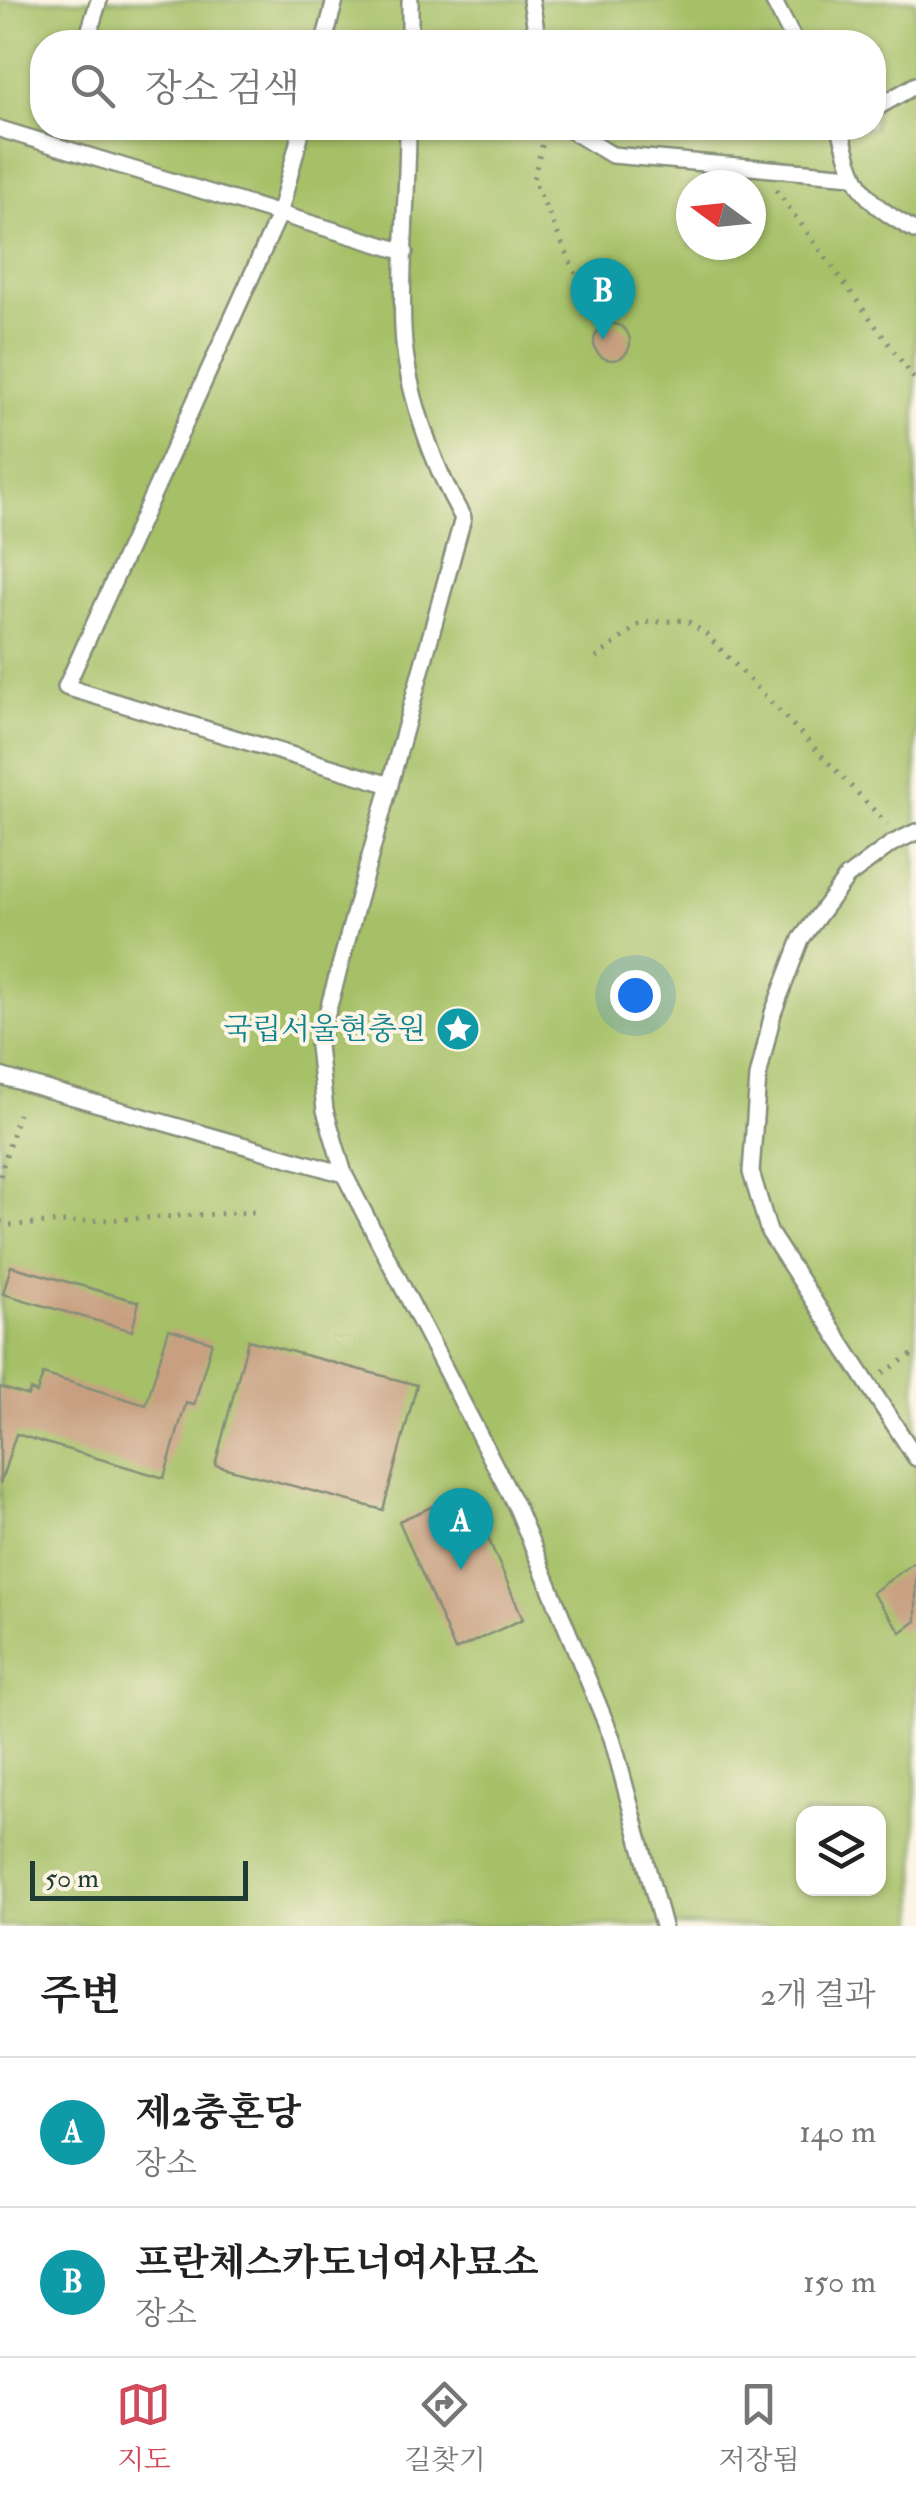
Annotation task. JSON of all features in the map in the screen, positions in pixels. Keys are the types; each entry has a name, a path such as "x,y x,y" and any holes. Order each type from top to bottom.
{"lane":[{"path":"90,30 99,0"},
{"path":"327,30 335,0"},
{"path":"410,0 410,30"},
{"path":"532,0 536,30"},
{"path":"773,0 789,30"},
{"path":"886,102 916,85"},
{"path":"0,129 30,138"},
{"path":"36,140 405,252"},
{"path":"56,146 58,140"},
{"path":"299,140 279,214 66,687 390,784"},
{"path":"408,140 402,331 418,411 444,485 463,518 318,1046 325,1110 344,1174 524,1526 612,1738 663,1926"},
{"path":"587,140 612,155 852,176"},
{"path":"843,140 852,176 880,210 916,231"},
{"path":"908,835 847,877 801,939 773,1013 758,1077 751,1172 769,1232 916,1458"},
{"path":"0,1076 344,1174"}],"path":[{"path":"544,140 533,179 590,303"},
{"path":"766,169 777,194 916,381"},
{"path":"596,658 641,623 686,620 706,634 908,835"},
{"path":"0,1176 18,1114"},
{"path":"0,1222 256,1212"},
{"path":"867,1383 916,1352"}],"green space":[{"name":"국립서울현충원","path":"0,0 916,0 916,1926 0,1926"}],"building":[{"path":"612,324 625,329 630,342 625,355 612,360 599,355 594,342 599,329"},
{"path":"11,1266 139,1302 132,1331 3,1294"},
{"path":"169,1329 212,1342 194,1405 186,1403 164,1478 16,1434 0,1484 0,1387 28,1396 30,1390 37,1393 43,1374 146,1405"},
{"path":"248,1340 417,1385 383,1510 215,1465"},
{"path":"468,1491 523,1619 455,1650 399,1521"},
{"path":"916,1561 916,1621 901,1632 872,1593"}],"place":[{"name":"프란체스카도너여사묘소","path":"603,340"},
{"name":"국립서울현충원","path":"458,1029"},
{"name":"제2충혼당","path":"461,1570"}]}
